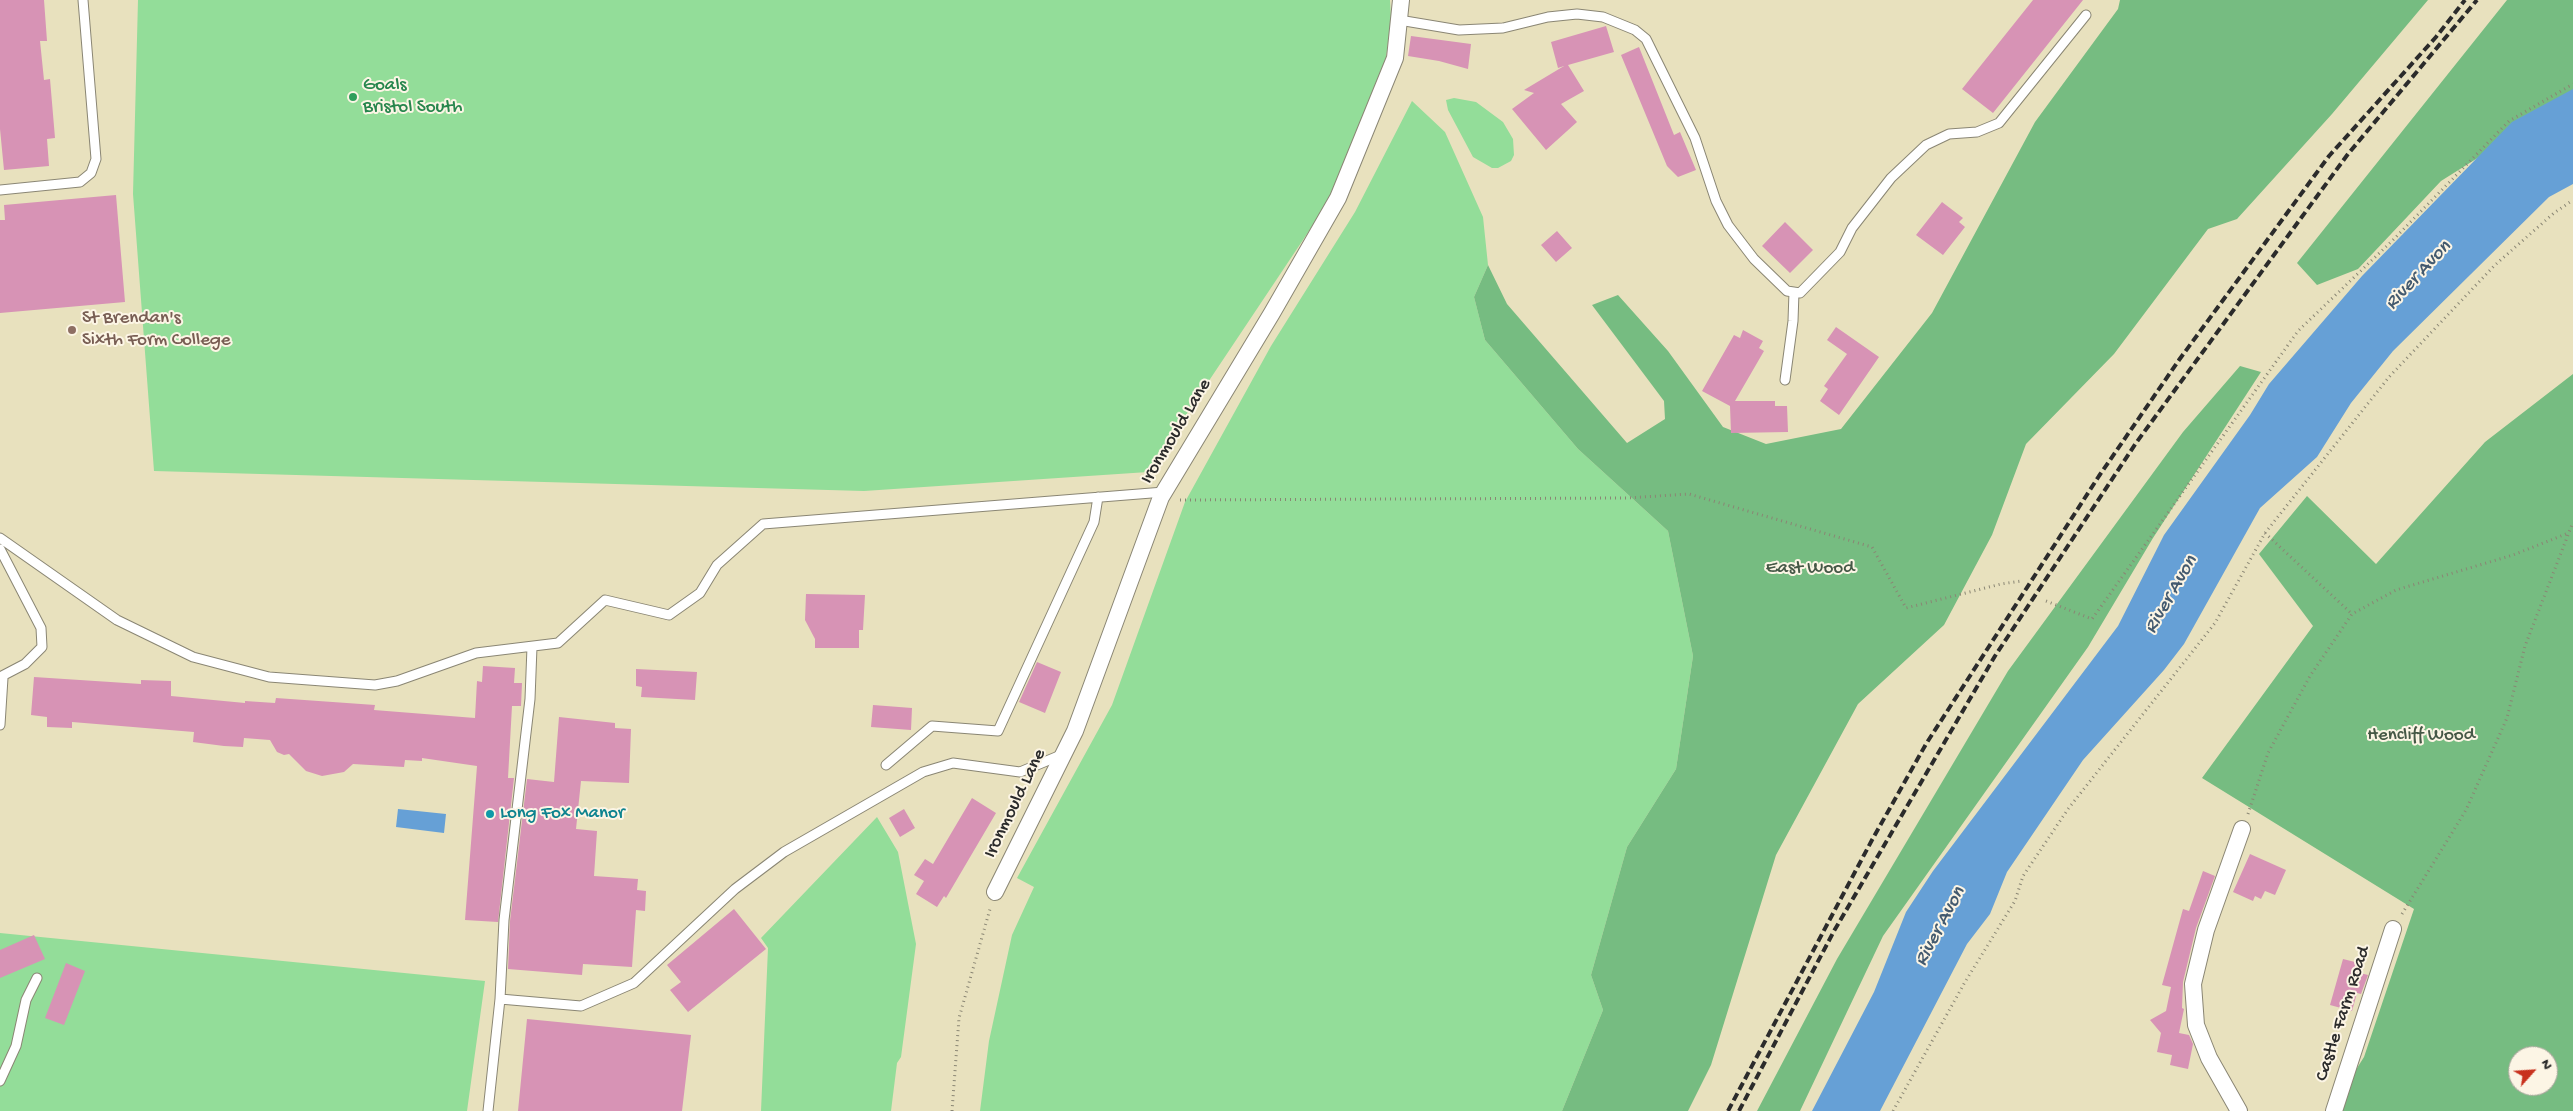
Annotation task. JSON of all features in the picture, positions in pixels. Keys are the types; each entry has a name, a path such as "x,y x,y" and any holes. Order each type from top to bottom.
{"street":[{"name":"Ironmould Lane","path":"995,892 1075,731 1162,494 1272,313 1338,198 1395,58 1401,0"},
{"path":"2239,1111 2208,1058 2196,1025 2192,984 2206,930 2242,829"},
{"name":"Castle Farm Road","path":"2334,1111 2393,929"}],"lane":[{"path":"0,190 80,182 91,173 96,159 83,0"},
{"path":"1398,20 1459,30 1503,28 1548,16 1577,14 1603,18 1635,30 1646,40 1696,138 1716,202 1728,225 1754,259 1787,291 1800,293 1840,252 1852,228 1891,178 1926,145 1949,134 1977,132 1999,123 2086,16"},
{"path":"1785,380 1793,321 1794,292"},
{"path":"0,538 117,620 193,657 269,677 375,685 397,681 476,653 558,643 605,600 669,615 700,593 717,564 763,524 1098,497 1162,494"},
{"path":"886,765 932,726 998,731 1094,522 1098,497"},
{"path":"0,549 41,628 42,646 25,664 2,677 0,725"},
{"path":"488,1111 500,999 504,920 530,699 532,647"},
{"path":"500,999 581,1006 634,983 735,889 784,852 923,772 953,763 1020,772 1064,754"},
{"path":"0,1081 16,1046 26,1000 38,978"}],"path":[{"path":"2046,601 2092,619 2298,331 2394,240 2509,120 2573,84"},
{"path":"1893,1111 1965,982 2015,901 2023,876 2068,809 2215,623 2266,534 2389,377 2495,265 2554,213 2573,200"},
{"path":"1162,494 1177,500 1301,500 1627,498 1689,494 1872,547 1906,608 2001,584 2021,582"},
{"path":"2393,929 2466,810 2507,718 2525,646 2566,534 2573,522"},
{"path":"2266,534 2352,614"},
{"path":"2242,829 2268,754 2310,676 2352,614 2396,590 2513,555 2566,534"},
{"path":"952,1111 959,1018 995,892"}],"green space":[{"path":"138,0 1390,0 1391,19 1386,58 1331,198 1148,472 864,491 154,471 133,194"},
{"name":"East Wood","path":"2120,0 2428,0 2332,114 2237,219 2208,229 2114,354 2026,444 1992,535 1944,625 1858,704 1776,855 1711,1065 1688,1111 1562,1111 1603,1010 1591,975 1627,847 1676,769 1693,656 1668,531 1578,449 1485,340 1474,297 1488,265 1507,304 1627,443 1665,419 1664,401 1592,305 1618,295 1668,351 1723,427 1766,444 1841,429 1932,313 2035,122 2118,9"},
{"path":"2507,0 2573,0 2573,98 2441,181 2358,269 2317,285 2297,263"},
{"path":"1454,98 1476,102 1503,122 1513,139 1514,155 1511,161 1498,168 1492,168 1473,157 1448,110 1446,100"},
{"path":"1412,101 1445,132 1483,217 1488,265 1474,297 1485,340 1578,449 1668,531 1693,656 1676,769 1627,847 1591,975 1603,1010 1562,1111 980,1111 989,1041 1012,935 1034,887 1017,878 1112,705 1185,502 1271,346 1355,212"},
{"path":"2240,366 2261,372 2153,538 2088,647 1883,936 1800,1111 1757,1111 1837,959 2008,671 2183,432"},
{"name":"Hencliff Wood","path":"2573,374 2573,1111 2330,1111 2364,1057 2414,909 2202,778 2313,626 2259,554 2307,496 2376,564 2485,442"},
{"path":"877,817 898,852 916,944 901,1057 897,1063 891,1111 761,1111 768,948 761,938"},
{"path":"0,933 485,981 467,1111 0,1111"}],"water":[{"name":"River Avon","path":"2573,89 2573,184 2549,197 2393,351 2351,403 2317,457 2260,508 2184,644 2164,670 2083,760 2007,872 1990,914 1967,944 1880,1111 1812,1111 1874,992 1906,912 1933,871 2118,626 2164,535 2250,415 2269,384 2362,276 2512,122"},
{"path":"398,809 446,814 444,833 396,827"}],"building":[{"path":"0,0 44,0 47,41 40,41 44,80 50,79 55,138 47,139 49,166 4,170 0,129"},
{"path":"2033,0 2083,0 1993,113 1962,89"},
{"path":"1606,26 1614,52 1568,65 1584,91 1561,104 1577,122 1546,150 1512,109 1534,93 1524,90 1564,66 1558,68 1551,42"},
{"path":"1411,36 1471,44 1468,69 1439,61 1408,56"},
{"path":"1639,47 1674,135 1680,132 1696,170 1678,177 1667,166 1621,55"},
{"path":"116,195 125,302 0,313 0,220 5,220 4,205"},
{"path":"1942,202 1963,218 1959,222 1965,227 1943,255 1916,235"},
{"path":"1785,222 1813,250 1790,273 1762,246"},
{"path":"1557,231 1572,248 1556,262 1541,245"},
{"path":"1836,327 1879,357 1839,415 1820,401 1828,389 1824,386 1847,354 1827,340"},
{"path":"1743,330 1763,341 1759,348 1764,351 1735,401 1775,401 1775,406 1787,406 1788,432 1731,433 1730,406 1702,391 1734,335 1740,338"},
{"path":"806,594 865,595 863,630 859,630 859,648 815,648 815,639 805,620"},
{"path":"1037,662 1061,672 1045,713 1019,702"},
{"name":"Long Fox Manor","path":"483,666 515,668 514,683 522,683 521,706 512,706 508,778 514,778 498,922 465,920 477,766 422,758 422,761 405,760 404,767 353,764 344,772 322,776 306,771 289,754 284,755 277,752 270,740 244,738 243,747 224,746 193,742 194,732 72,722 72,728 47,727 47,717 31,715 34,677 141,684 141,680 171,681 171,696 245,703 245,701 275,703 276,698 375,705 374,710 475,718 477,681 482,682"},
{"path":"636,669 697,672 695,700 641,697 642,687 636,686"},
{"path":"873,705 912,708 911,730 871,727"},
{"path":"559,717 615,723 615,728 631,729 629,783 581,781 576,829 597,831 594,876 638,879 637,890 646,891 645,911 636,910 632,967 583,964 582,975 508,969 510,921 527,779 554,782"},
{"path":"972,798 996,813 946,898 944,896 937,907 916,894 924,881 914,875 925,859 933,864"},
{"path":"904,809 915,828 900,837 889,818"},
{"path":"2250,854 2286,870 2275,895 2265,891 2261,899 2255,896 2253,901 2233,892"},
{"path":"2203,871 2215,876 2196,928 2183,982 2182,1008 2184,1009 2179,1033 2189,1035 2193,1044 2188,1069 2170,1065 2172,1055 2157,1052 2161,1033 2150,1020 2166,1011 2171,987 2162,985 2183,909 2189,911"},
{"path":"734,909 766,949 688,1012 670,990 681,982 667,965"},
{"path":"34,935 45,959 0,978 0,950"},
{"path":"2343,959 2363,964 2360,973 2368,975 2361,994 2357,993 2352,1011 2330,1005"},
{"path":"66,963 85,971 64,1025 45,1018"},
{"path":"527,1019 691,1035 682,1111 518,1111"}],"railway":[{"path":"1728,1111 1872,840 1926,744 2099,476 2179,360 2329,156 2436,37 2465,0"},
{"path":"1739,1111 1834,931 1995,656 2136,443 2348,154 2477,0"}],"place":[{"name":"Goals Bristol South","path":"353,97"},
{"name":"St Brendan's Sixth Form College","path":"72,330"},
{"name":"Long Fox Manor","path":"490,814"}]}
